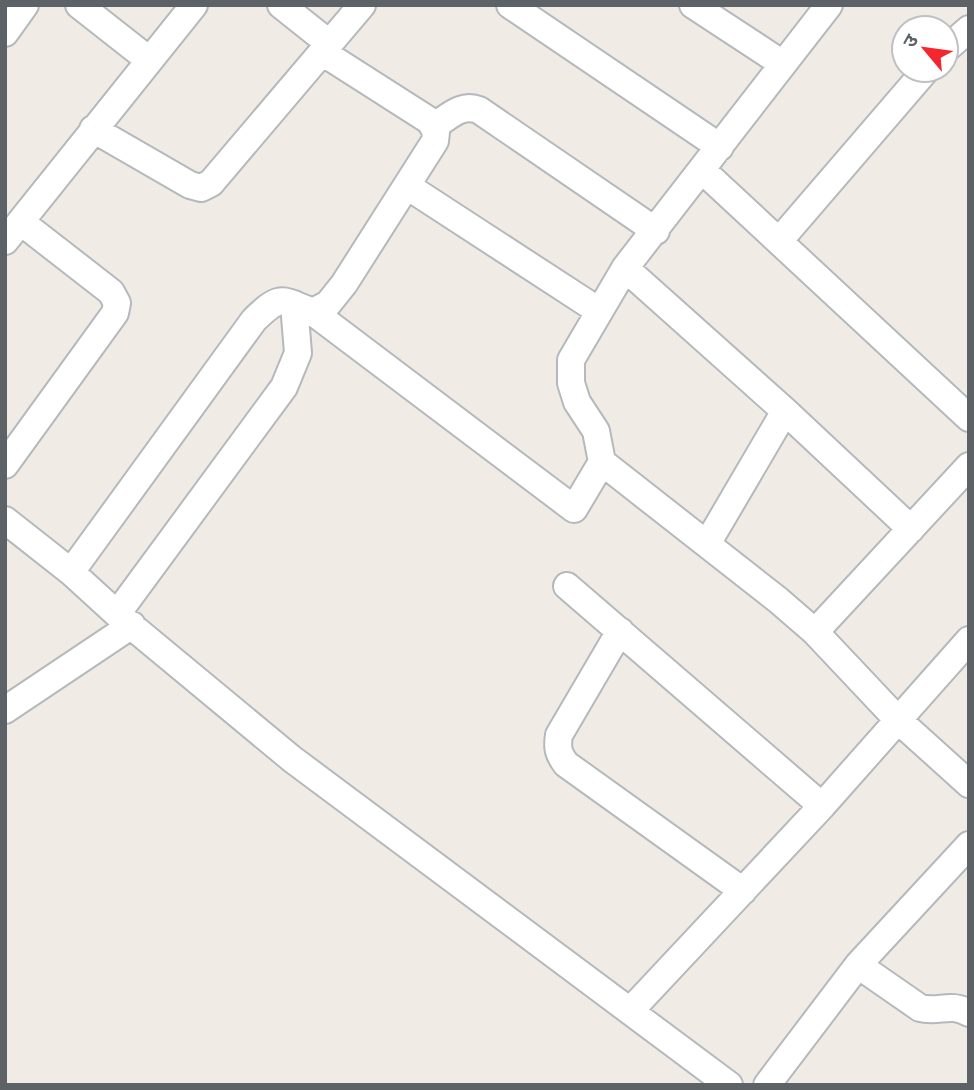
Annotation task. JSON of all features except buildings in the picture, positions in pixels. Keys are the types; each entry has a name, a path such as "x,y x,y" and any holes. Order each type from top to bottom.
{"street":[{"path":"5,33 25,5"},
{"path":"79,5 149,60"},
{"path":"5,465 115,313 117,303 111,292 13,231 194,5"},
{"path":"281,5 326,48 430,121 436,132 435,141 344,284 328,304 304,308"},
{"path":"93,128 190,185 201,188 211,183 362,5"},
{"path":"510,5 720,147"},
{"path":"693,5 783,64"},
{"path":"830,5 625,268 571,360 571,383 577,402 596,431 602,461 815,632 898,720 969,785"},
{"path":"779,241 914,84"},
{"path":"434,126 462,108 479,110 656,231"},
{"path":"702,170 969,418"},
{"path":"407,186 599,311"},
{"path":"625,268 785,411 911,529"},
{"path":"71,572 254,320 271,303 283,300 304,308 574,509 602,461"},
{"path":"5,710 125,619 284,387 298,353 304,308"},
{"path":"707,544 785,411"},
{"path":"815,632 969,466"},
{"path":"5,520 71,572 292,759 729,1085"},
{"path":"567,586 822,806"},
{"path":"620,631 559,735 559,754 566,764 743,891"},
{"path":"630,1011 822,806 969,640"},
{"path":"766,1085 858,965 968,848"},
{"path":"858,965 920,1009 952,1006 969,1013"}]}
